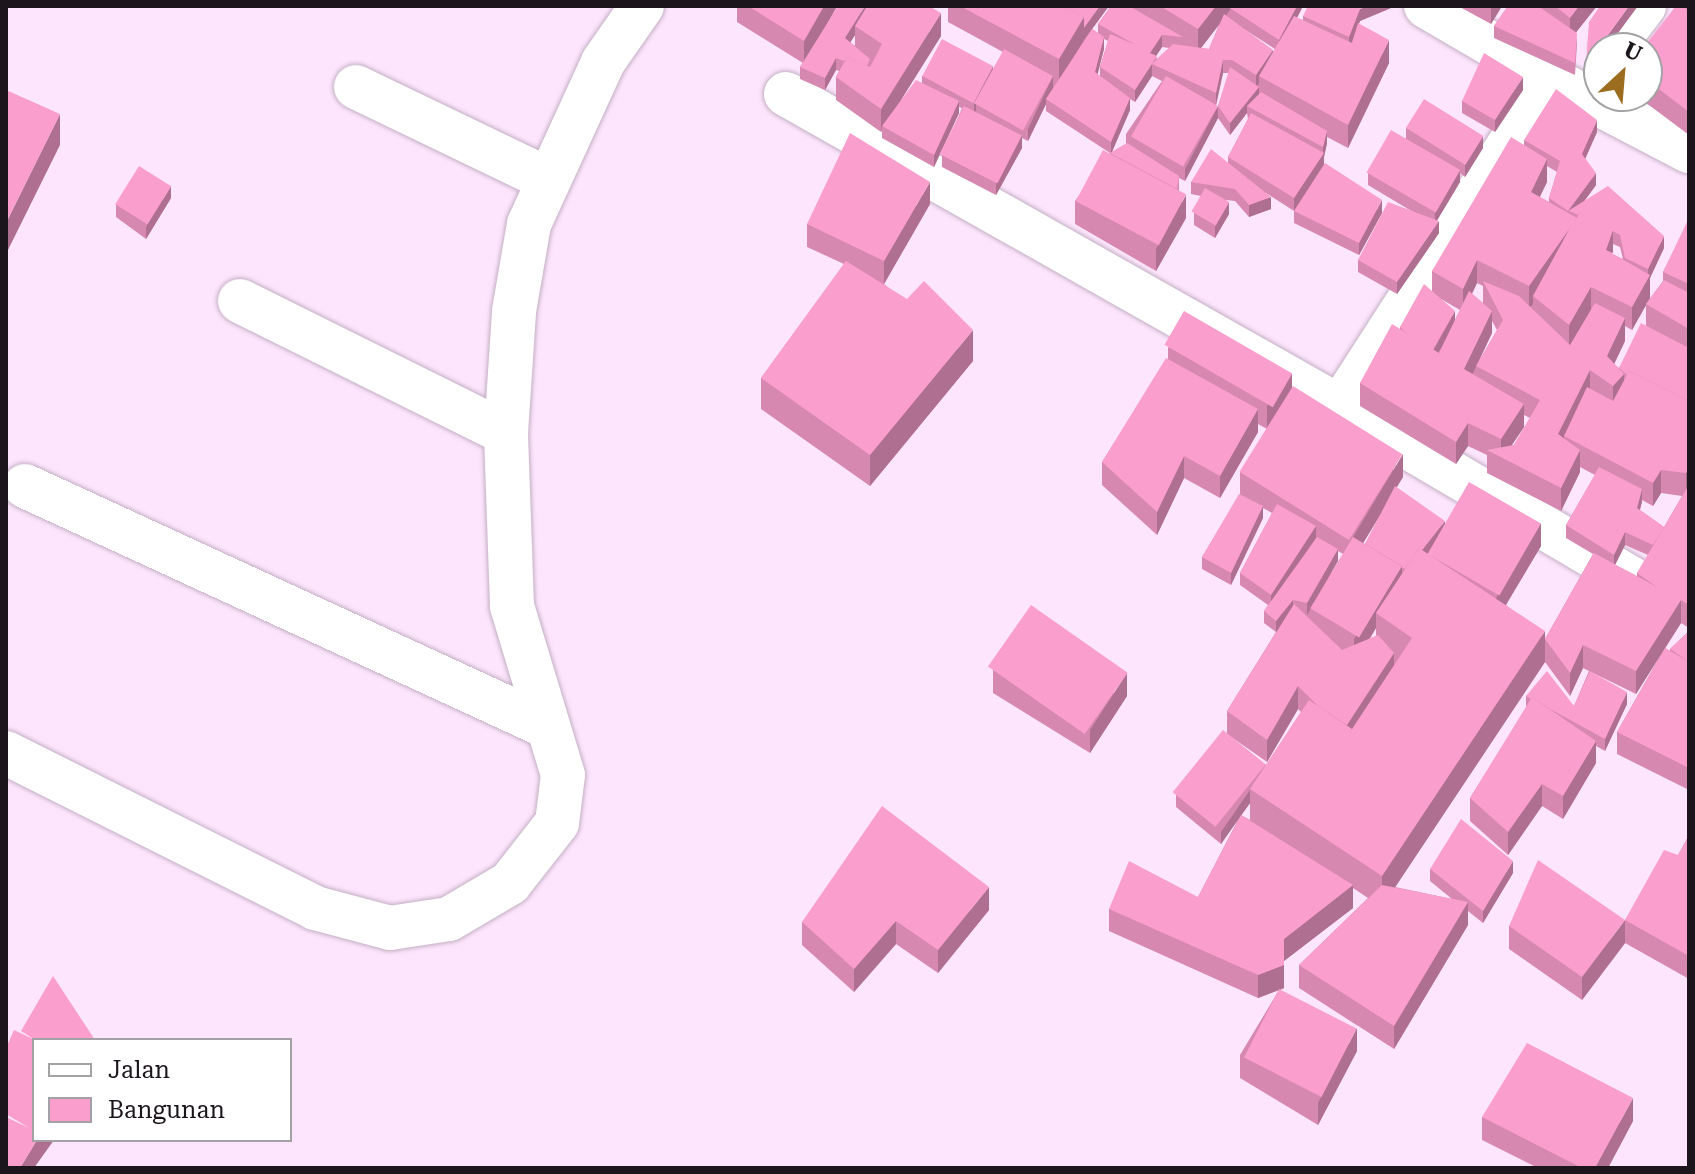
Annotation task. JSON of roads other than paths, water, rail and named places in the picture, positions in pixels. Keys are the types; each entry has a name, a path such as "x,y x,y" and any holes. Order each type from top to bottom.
{"street":[{"path":"6,753 315,908 390,928 449,919 510,883 557,823 563,775 512,606 506,433 514,311 529,224 603,62 642,6"},
{"path":"1426,6 1576,79 1689,151"},
{"path":"1624,32 1644,6"},
{"path":"1340,407 1576,79"},
{"path":"356,87 549,180"},
{"path":"786,94 1340,407 1632,579"},
{"path":"240,301 506,433"},
{"path":"25,486 546,726"}]}
